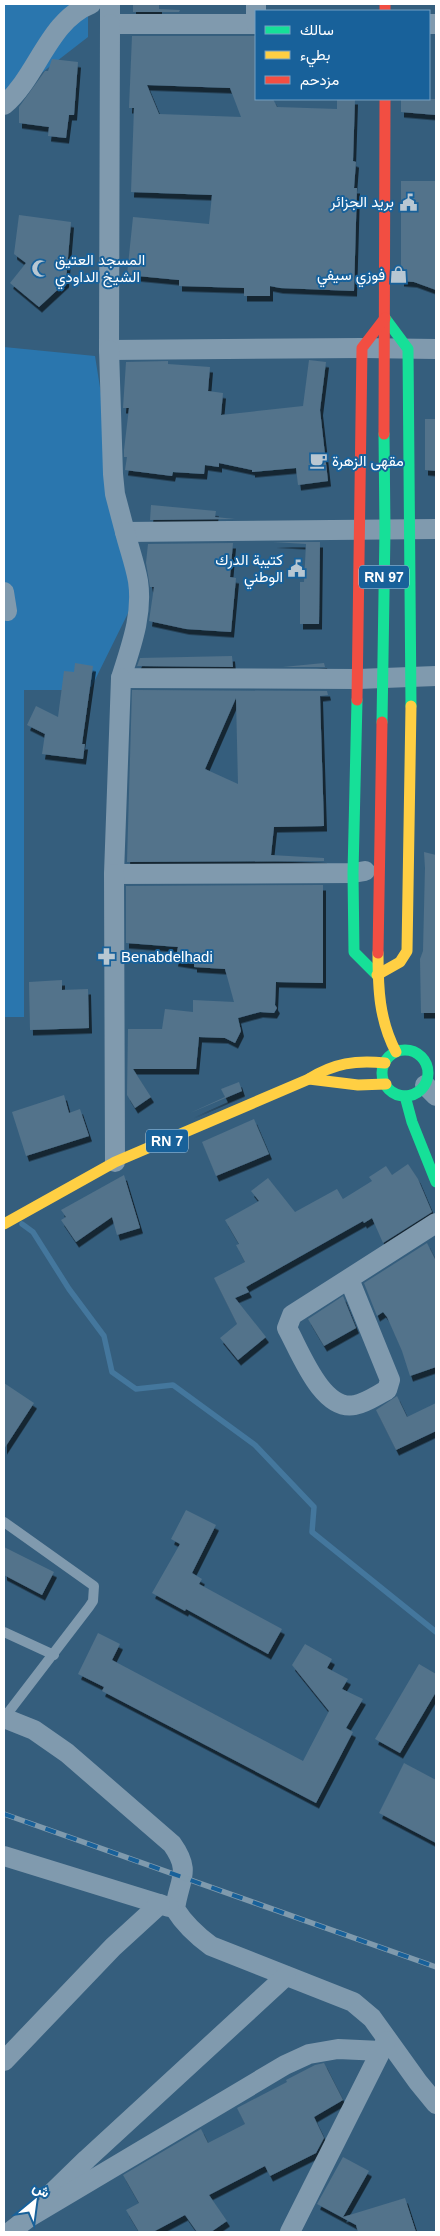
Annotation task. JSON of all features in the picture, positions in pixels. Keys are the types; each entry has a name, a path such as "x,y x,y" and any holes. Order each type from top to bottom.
{"main road":[{"name":"RN 97","path":"385,100 385,318 383,348 385,530 381,678 378,976 380,1013 383,1028 396,1052"},
{"path":"385,318 408,349 411,677 407,951 400,962 378,976 354,952 353,873 358,679 362,348 385,318"},
{"path":"403,1050 417,1054 431,1064 431,1086 404,1096 397,1094 386,1084 383,1070 385,1062 396,1052 403,1050"},
{"name":"RN 7","path":"4,1224 114,1162 308,1079 322,1070 348,1060 385,1062"},
{"path":"308,1079 358,1085 386,1084"},
{"path":"404,1096 412,1122 436,1182"}],"street":[{"path":"4,105 20,88 67,17 91,4"},
{"path":"110,4 108,350 113,474 115,494 138,580 140,604 136,629 121,678 114,874 114,1162"},
{"path":"110,24 255,24"},
{"path":"108,350 436,349"},
{"path":"125,532 436,529"},
{"path":"121,678 358,679 436,676"},
{"path":"114,874 353,873 380,869"},
{"path":"350,1279 390,1380 387,1390 356,1405 345,1406 324,1392 317,1383 288,1328 292,1314 436,1223"},
{"path":"4,1718 34,1730 67,1753 172,1844 181,1858 183,1878 168,1907 113,1947 4,2061"},
{"path":"6,1862 168,1907 211,1946 353,2002 372,2018 384,2044 436,2104"},
{"path":"28,2218 87,2159 286,1976"},
{"path":"10,2232 28,2218 285,2065 309,2054 384,2044"},
{"path":"290,2232 384,2044"}],"lane":[{"path":"4,1522 94,1586 93,1601 54,1655 4,1718"},
{"path":"4,1632 54,1655"}],"shaded area":[{"path":"4,4 88,4 88,37 4,102"},
{"path":"4,347 95,356 134,601 90,690 24,690 24,1017 4,1017"}],"building":[{"path":"133,4 159,4 159,9 180,10 179,12 133,12"},
{"path":"132,36 255,36 255,100 274,100 277,107 337,109 337,100 355,100 353,161 356,162 354,188 357,188 354,291 270,286 270,296 244,296 244,288 179,286 179,280 127,275 133,217 209,224 212,195 131,192 134,108 129,108","holes":["147,85 230,88 241,117 159,114"]},
{"path":"52,59 78,62 74,115 69,115 66,138 48,136 49,127 19,123 19,107 45,71 48,71"},
{"path":"436,99 436,115 401,112 401,100"},
{"path":"401,181 436,181 436,290 414,282 401,281"},
{"path":"19,215 71,222 66,282 39,307 10,283 26,263 14,254"},
{"path":"309,360 326,362 320,410 328,481 298,485 296,468 252,472 252,470 219,463 219,467 205,465 204,474 173,472 172,476 125,470 127,457 124,457 124,450 129,408 123,408 126,362 168,361 168,364 210,367 208,391 223,393 221,415 303,406"},
{"path":"425,419 436,419 436,471 425,470"},
{"path":"151,505 216,511 215,517 235,519 150,520"},
{"path":"273,542 320,542 319,624 300,624 300,582 304,582 306,544"},
{"path":"233,543 230,577 236,578 231,632 186,629 149,621 154,587 150,587 146,563 148,544"},
{"path":"232,656 233,667 137,666 140,658"},
{"path":"75,663 93,666 82,744 85,744 83,759 42,754 45,734 27,725 36,706 58,717 64,671 74,672"},
{"path":"324,663 325,667 283,667"},
{"path":"132,690 327,691 328,695 320,696 324,826 274,827 271,855 324,858 324,861 127,862","holes":["236,698 238,784 205,769"]},
{"path":"424,852 436,855 436,1013 421,1013 420,959 423,951"},
{"path":"323,885 323,983 276,982 275,1005 277,1008 274,1013 260,1012 238,1018 241,1031 235,1043 225,1038 199,1037 196,1069 133,1069 151,1097 135,1108 127,1095 128,1029 162,1029 165,1009 193,1012 193,1000 234,1002 225,969 194,967 194,964 175,961 178,947 126,943 126,886"},
{"path":"62,980 62,990 88,989 89,1028 30,1030 29,982"},
{"path":"239,1082 242,1091 190,1113 225,1097 221,1089"},
{"path":"64,1095 69,1113 80,1109 89,1136 26,1156 12,1112"},
{"path":"254,1119 269,1154 216,1176 202,1142"},
{"path":"408,1164 418,1179 432,1212 383,1243 372,1218 364,1223 363,1221 246,1287 249,1292 235,1298 266,1337 238,1360 220,1338 237,1324 214,1278 245,1262 236,1245 239,1244 225,1220 259,1201 251,1191 268,1178 295,1212 337,1189 343,1199 372,1181 369,1177 386,1166 392,1175"},
{"path":"124,1175 140,1228 117,1235 112,1217 76,1242 61,1220 66,1217 61,1210"},
{"path":"427,1243 436,1261 436,1367 410,1376 402,1351 387,1317 383,1312 377,1316 364,1283"},
{"path":"343,1296 356,1328 324,1346 308,1319"},
{"path":"4,1383 34,1403 4,1449"},
{"path":"397,1396 407,1417 436,1403 436,1431 396,1450 376,1410"},
{"path":"186,1510 216,1525 192,1573 202,1579 199,1584 282,1629 268,1654 186,1609 185,1611 152,1593 180,1544 171,1539"},
{"path":"4,1547 54,1572 42,1595 4,1575"},
{"path":"98,1633 120,1644 112,1660 303,1761 329,1711 292,1665 305,1644 332,1659 327,1668 348,1679 342,1689 363,1699 346,1728 353,1732 316,1803 102,1691 104,1687 78,1674"},
{"path":"419,1664 436,1674 436,1692 400,1753 375,1739"},
{"path":"404,1763 436,1780 436,1843 379,1813"},
{"path":"324,2063 343,2100 314,2117 324,2138 316,2153 270,2176 265,2166 209,2195 227,2221 211,2232 197,2232 185,2215 153,2232 139,2232 126,2210 139,2203 123,2175 201,2129 208,2143 245,2124 237,2108 315,2065"},
{"path":"343,2157 369,2171 343,2217 405,2198 416,2232 358,2232 356,2225 317,2204"}],"waterway":[{"path":"22,1224 33,1232 69,1289 104,1336 112,1372 136,1389 173,1385 255,1445 314,1507 312,1532 436,1632"}],"railway":[{"path":"4,1814 436,1967"}],"traffic: fast":[{"path":"385,318 408,349 411,706"},
{"path":"382,722 385,530 384,434"},
{"path":"357,700 353,873 354,952 377,975"},
{"path":"405,1050 418,1054 424,1060 428,1073 424,1086 418,1092 405,1096 392,1092 386,1086 382,1073 386,1060 392,1054 405,1050"},
{"path":"405,1096 412,1122 436,1182"}],"traffic: slow":[{"path":"377,975 400,962 407,951 411,706"},
{"path":"378,953 378,979 383,1016 390,1040 396,1052"},
{"path":"4,1224 115,1162 309,1079 327,1069 364,1062 385,1063"},
{"path":"309,1079 358,1085 386,1084"}],"traffic: jam":[{"path":"385,4 385,10"},
{"path":"384,434 385,100"},
{"path":"357,700 362,348 385,318"},
{"path":"378,953 382,722"}],"place":[{"name":"بريد الجزائر","path":"408,202"},
{"name":"المسجد العتيق الشيخ الداودي","path":"41,269"},
{"name":"فوزي سيفي","path":"399,275"},
{"name":"مقهى الزهرة","path":"318,461"},
{"name":"كتيبة الدرك الوطني","path":"297,569"},
{"name":"Benabdelhadi","path":"107,957"}]}
